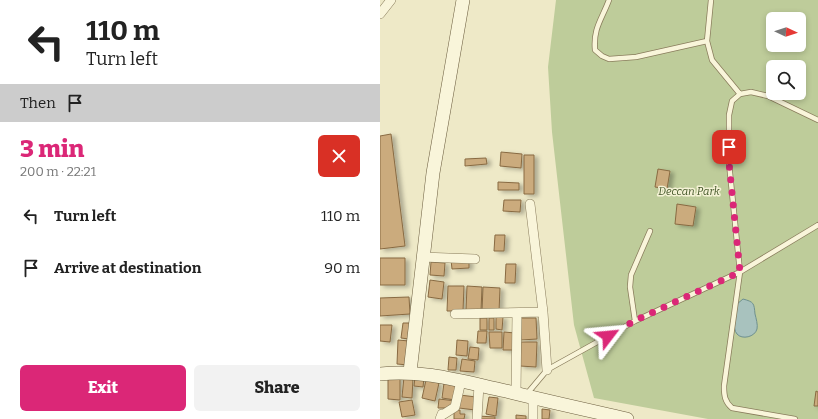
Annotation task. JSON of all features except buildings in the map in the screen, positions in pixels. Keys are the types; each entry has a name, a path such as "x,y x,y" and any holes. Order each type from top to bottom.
{"street":[{"path":"380,14 392,0"},
{"path":"410,372 422,257 433,173 461,1"},
{"path":"530,204 543,312 547,370"},
{"path":"422,257 475,259"},
{"path":"455,314 543,312"},
{"path":"517,313 525,396 533,419"},
{"path":"380,374 410,372 461,381 627,419"},
{"path":"440,419 442,414 455,408 461,381"},
{"path":"477,419 479,385"}],"lane":[{"path":"609,0 597,26 594,39 595,50 602,56 609,59 636,57 707,41"},
{"path":"711,0 707,41 712,60 740,94"},
{"path":"795,419 732,408 727,403 724,396 724,386 740,272 729,163 729,115 732,101 740,94 751,92 768,96 818,120"},
{"path":"525,396 547,370 634,321 740,272 818,226"},
{"path":"634,321 630,287 631,275 650,231"}],"green space":[{"name":"Deccan Park","path":"556,0 818,0 818,419 708,419 594,398 574,325 552,132 548,67"}],"water":[{"path":"743,299 753,304 757,326 756,332 748,337 739,336 735,332 734,324 737,304"}],"route":[{"path":"608,336 634,321 740,272 729,163 729,147"}]}
